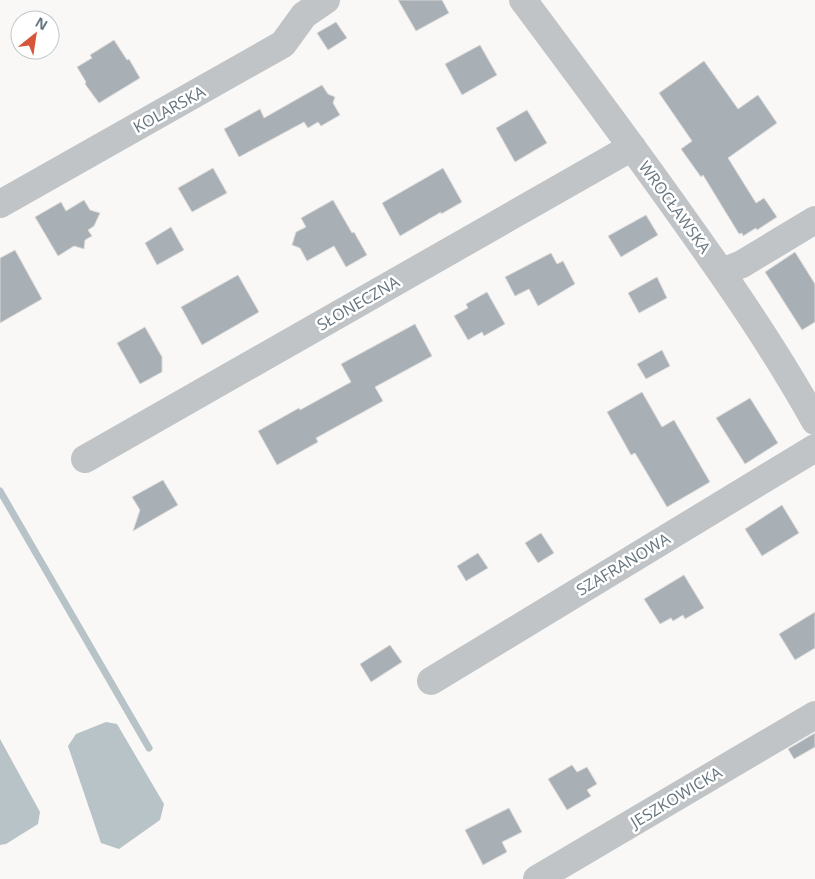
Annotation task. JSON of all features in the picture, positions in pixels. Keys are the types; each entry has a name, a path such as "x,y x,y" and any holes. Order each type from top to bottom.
{"street":[{"name":"KOLARSKA","path":"0,204 283,44 304,15 326,0"},
{"name":"WROCŁAWSKA","path":"523,0 722,272 815,421"},
{"name":"SŁONECZNA","path":"85,459 632,147"},
{"path":"722,272 742,264 815,220"},
{"name":"SZAFRANOWA","path":"431,681 815,448"},
{"name":"JESZKOWICKA","path":"537,879 815,715"}],"shaded area":[{"path":"106,722 117,724 164,804 160,820 119,849 101,843 68,746 76,734"},
{"path":"0,739 40,812 38,824 6,844 0,845"}],"building":[{"path":"398,0 442,0 449,13 416,31"},
{"path":"336,22 347,38 328,50 317,33"},
{"path":"114,40 127,60 129,59 140,78 99,103 85,84 86,82 77,67 92,58 90,55"},
{"path":"480,45 497,75 462,95 445,64"},
{"path":"704,61 738,109 758,95 777,123 728,158 756,203 764,198 777,217 757,230 756,228 743,236 742,233 739,234 703,175 701,177 681,149 692,141 659,93"},
{"path":"322,85 328,94 335,97 333,103 340,115 321,126 318,122 308,128 304,122 239,157 224,129 260,109 264,118"},
{"path":"527,110 547,143 515,162 496,128"},
{"path":"213,168 227,193 192,212 178,188"},
{"path":"443,168 462,202 400,236 382,203"},
{"path":"84,200 90,210 100,213 94,226 88,230 92,236 85,240 84,249 74,246 58,256 35,217 61,202 66,211"},
{"path":"333,200 367,255 346,267 334,246 307,261 300,248 292,245 296,232 306,227 301,218"},
{"path":"646,215 658,235 621,257 608,236"},
{"path":"171,227 184,250 157,265 145,243"},
{"path":"15,250 42,299 0,323 0,258"},
{"path":"795,252 815,284 815,322 802,330 765,272"},
{"path":"551,253 557,264 563,261 575,284 538,306 529,289 515,296 505,277"},
{"path":"238,275 259,312 202,345 181,307"},
{"path":"657,277 667,298 639,313 628,293"},
{"path":"487,292 505,324 484,336 482,332 468,340 454,316 468,308 466,304"},
{"path":"415,324 432,356 375,387 383,401 316,438 318,442 277,465 258,431 351,382 341,364"},
{"path":"145,327 162,357 162,372 140,384 117,343"},
{"path":"662,350 670,366 646,379 637,364"},
{"path":"642,392 662,427 674,420 710,482 667,507 635,453 631,455 607,412"},
{"path":"750,398 778,443 745,464 716,418"},
{"path":"163,480 178,505 133,531 140,510 132,497"},
{"path":"782,505 799,533 762,556 745,529"},
{"path":"541,533 554,553 538,563 525,543"},
{"path":"478,553 488,568 466,581 457,566"},
{"path":"684,575 704,608 685,619 683,615 673,621 671,618 660,624 644,599"},
{"path":"815,612 815,648 795,660 779,634"},
{"path":"390,645 402,662 371,682 360,664"},
{"path":"815,733 815,747 794,759 788,749"},
{"path":"572,765 577,772 587,767 597,784 587,790 591,796 567,810 548,779"},
{"path":"509,808 522,832 502,842 507,852 483,865 465,830"}],"waterway":[{"path":"0,491 149,748"}]}
